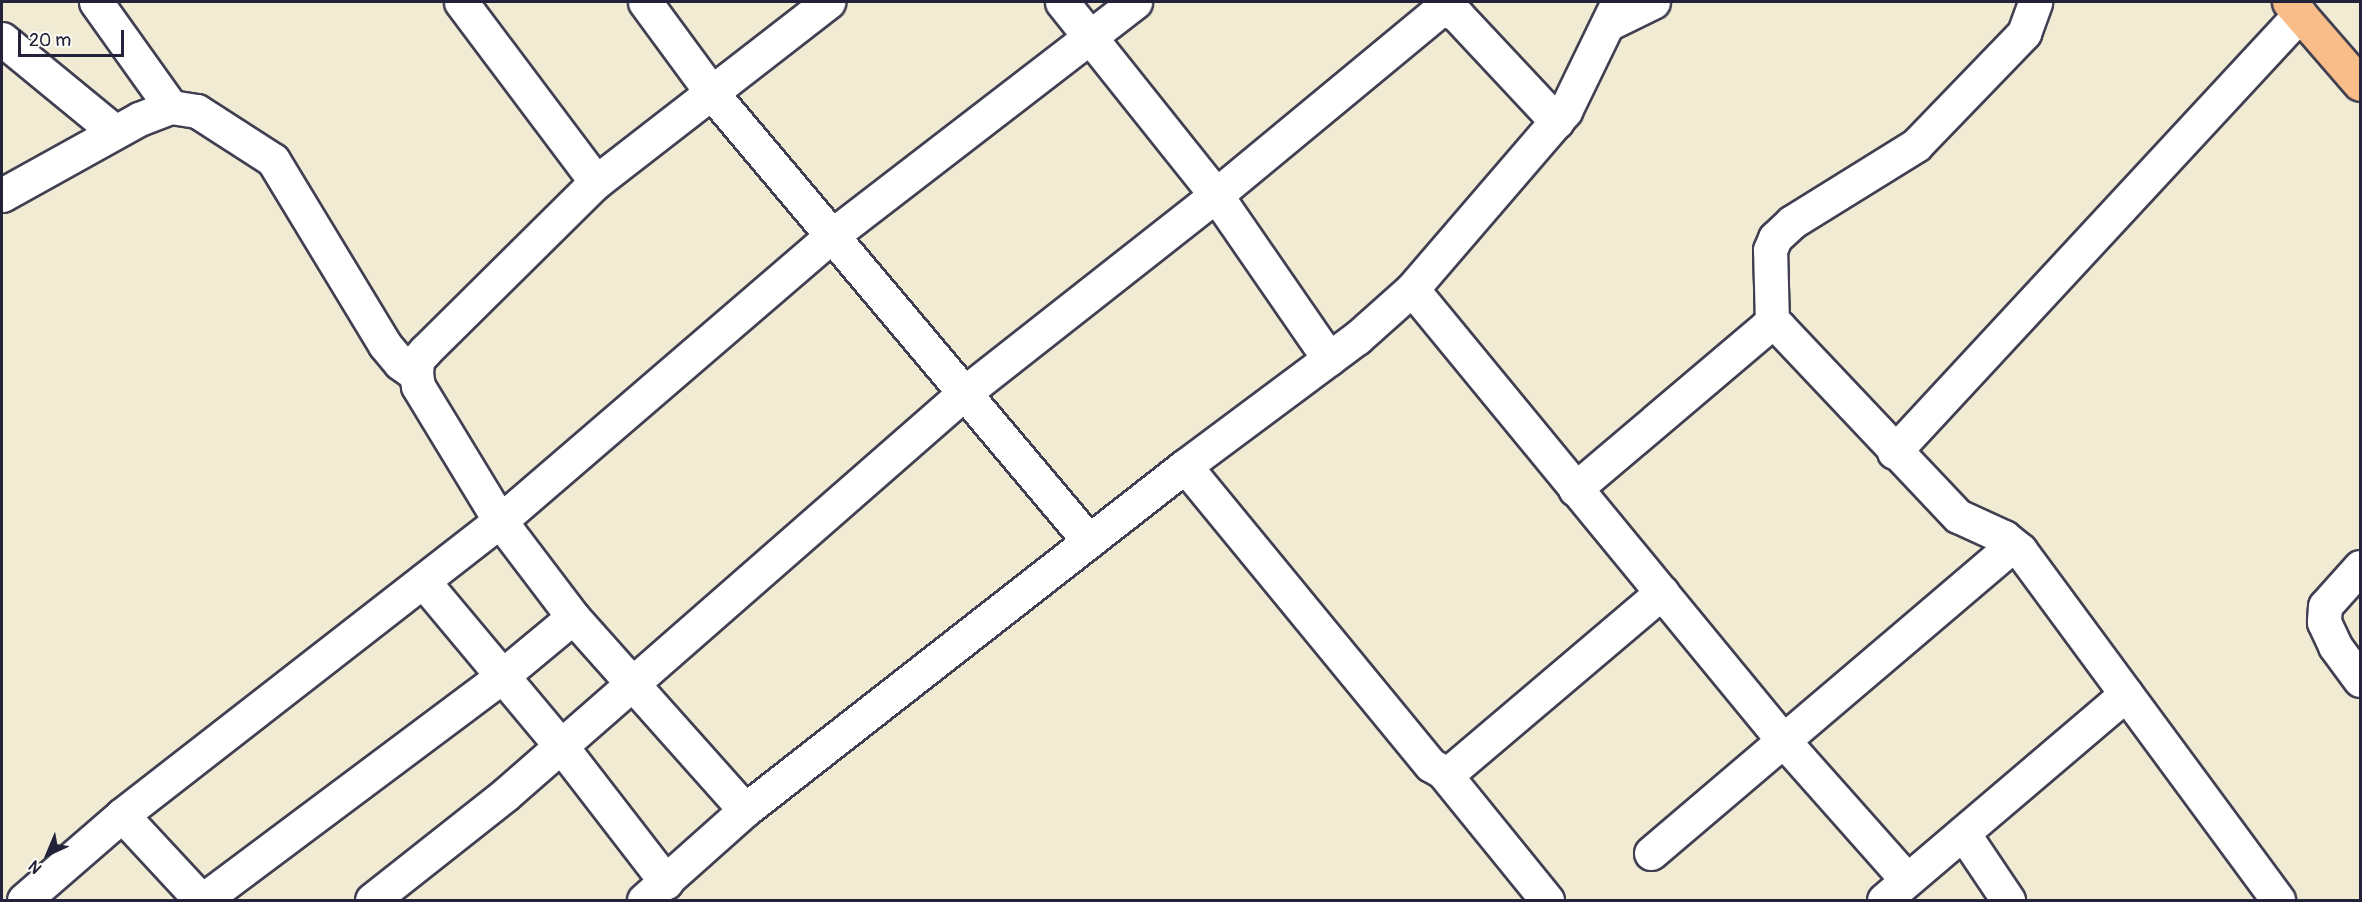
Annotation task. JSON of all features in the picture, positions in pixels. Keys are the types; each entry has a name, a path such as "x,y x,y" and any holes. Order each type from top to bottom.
{"main road":[{"path":"2295,8 2361,84"}],"street":[{"path":"96,2 171,107"},
{"path":"461,2 596,182"},
{"path":"645,2 711,92 830,237 1089,541"},
{"path":"1062,2 1091,35 1216,195 1329,359"},
{"path":"24,900 122,815 500,521 830,237 1135,2"},
{"path":"423,581 561,746 655,891 745,810 1185,466 1329,359 1412,289 1557,122 1613,13 1653,2"},
{"path":"1772,324 1770,250 1775,238 1792,222 1916,145 2024,33 2035,2"},
{"path":"745,810 573,616 500,521 418,386 417,360 596,182 825,3"},
{"path":"1894,452 2295,8"},
{"path":"372,900 561,746 963,394 1216,195 1437,12 1446,9 1457,15 1557,122"},
{"path":"2,39 114,131"},
{"path":"2,195 114,131 171,107 187,108 207,115 273,160 385,345 400,363 416,374"},
{"path":"1412,289 1782,739 1895,890 2126,694"},
{"path":"1772,324 1779,327 1894,452 1958,516 2013,545 2278,900"},
{"path":"1575,489 1772,324"},
{"path":"1185,466 1431,765 1443,772 1547,900"},
{"path":"1651,853 1782,739 2013,545"},
{"path":"2361,567 2325,606 2324,622 2335,646 2361,680"},
{"path":"1443,772 1450,772 1662,592"},
{"path":"122,815 202,900 502,676 573,616"},
{"path":"1963,833 2008,900"}]}
